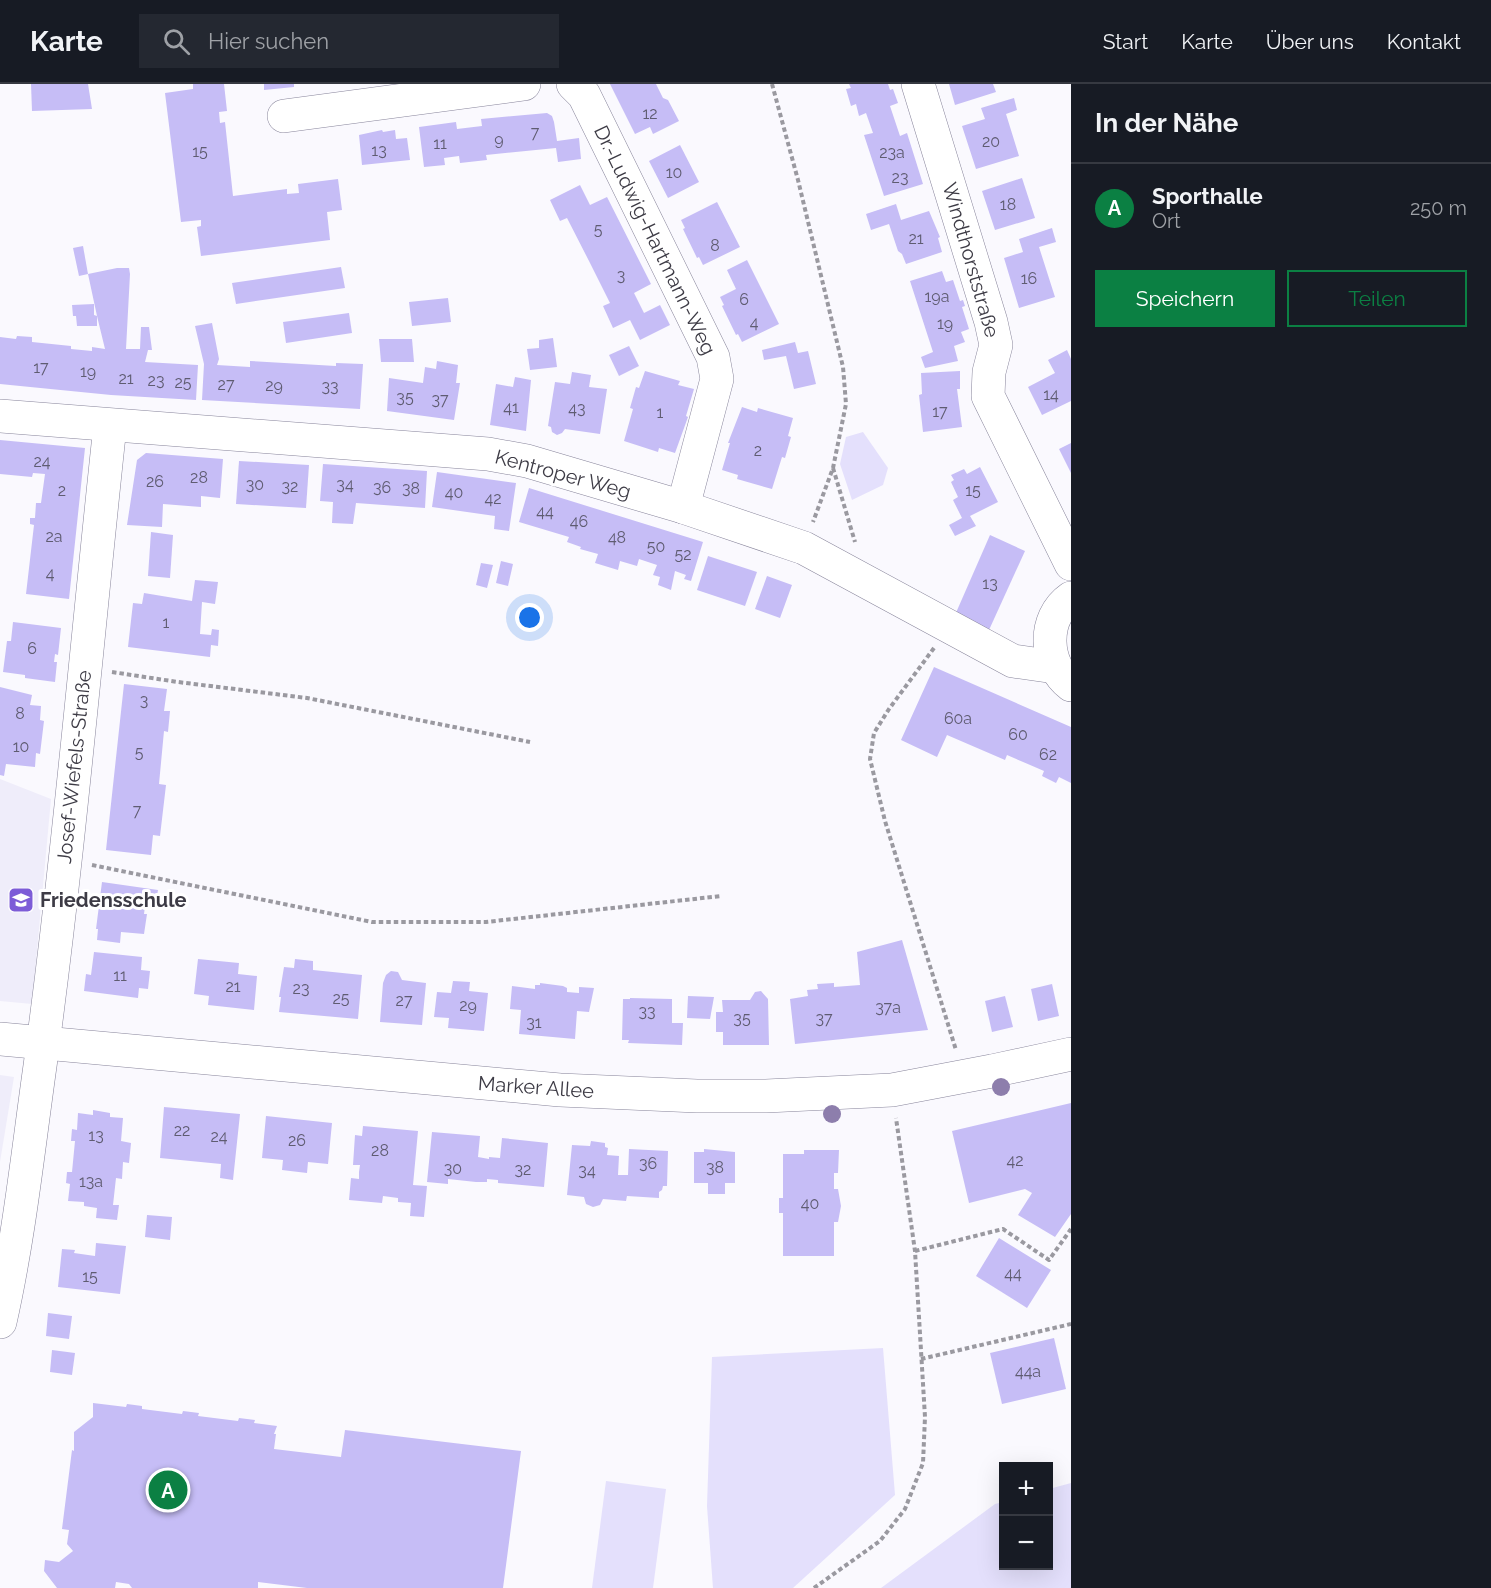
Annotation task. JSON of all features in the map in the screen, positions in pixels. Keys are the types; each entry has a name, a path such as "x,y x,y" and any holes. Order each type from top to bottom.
{"street":[{"path":"284,116 524,84"},
{"name":"Dr.-Ludwig-Hartmann-Weg","path":"573,84 585,95 713,357 717,379 683,507"},
{"name":"Windthorststraße","path":"918,84 991,322 996,345 989,372 988,396 1071,564"},
{"name":"Kentroper Weg","path":"0,416 488,453 527,461 683,507 804,548 1013,662 1063,676"},
{"name":"Josef-Wiefels-Straße","path":"0,1322 9,1281 44,1043 110,426"},
{"path":"1063,676 1049,642 1051,627 1057,613 1071,598"},
{"name":"Marker Allee","path":"0,1039 560,1090 697,1096 766,1096 892,1089 1071,1054"}],"path":[{"path":"772,84 798,180 843,367 846,404 833,468 804,548"},
{"path":"833,468 857,553 858,576"},
{"path":"949,628 874,733 870,759 885,821 956,1051"},
{"path":"84,668 308,698 530,742"},
{"path":"65,859 372,922 486,922 721,896"},
{"path":"814,1588 880,1541 905,1509 923,1463 925,1416 915,1251 892,1089"},
{"path":"915,1251 1002,1229 1049,1260 1071,1229"},
{"path":"921,1359 1071,1324"}],"shaded area":[{"path":"863,432 888,468 883,485 852,500 840,464 846,437"},
{"name":"Friedensschule","path":"0,779 51,799 32,1004 0,1001"},
{"path":"0,1075 14,1077 0,1162"},
{"path":"883,1348 895,1495 793,1588 713,1588 707,1506 712,1357"},
{"path":"606,1481 666,1489 653,1588 592,1588"},
{"path":"1071,1483 1071,1588 881,1588 999,1503 999,1570 1053,1570 1053,1488"}],"building":[{"path":"31,84 88,84 92,109 32,111"},
{"path":"193,84 224,84 227,111 219,112 220,123 225,122 233,196 287,189 287,194 299,193 298,184 338,179 342,210 327,212 330,240 201,256 197,227 201,226 201,220 181,222 165,93 193,89"},
{"path":"264,84 294,84 294,87 264,90"},
{"path":"610,84 656,84 679,121 653,134 650,127 635,134"},
{"path":"849,84 888,84 890,90 893,89 898,103 890,106 900,136 907,133 923,184 884,196 864,135 873,133 866,113 859,116 856,104 851,106 846,89 851,88"},
{"path":"949,84 993,84 996,92 955,105"},
{"path":"1014,98 1017,110 1006,114 1019,156 976,169 962,126 985,119 981,108"},
{"path":"547,113 552,116 557,141 579,138 581,159 558,162 556,148 486,155 487,160 460,163 459,156 444,158 445,165 424,167 419,127 456,122 457,129 482,126 481,119"},
{"path":"382,130 383,132 395,130 396,139 407,138 410,160 362,165 359,135"},
{"path":"680,145 699,182 668,198 649,161"},
{"path":"1022,178 1035,218 995,230 982,191"},
{"path":"580,185 590,205 607,197 651,284 634,293 644,313 660,305 670,325 640,340 630,320 613,328 603,306 610,303 567,218 560,221 550,200"},
{"path":"717,202 740,247 703,265 699,257 697,258 681,220"},
{"path":"896,204 901,220 929,211 940,237 938,238 942,252 906,264 902,254 898,251 889,224 871,230 866,214"},
{"path":"1052,228 1056,242 1039,247 1055,297 1019,308 1004,258 1023,252 1019,239"},
{"path":"83,246 88,274 79,276 73,248"},
{"path":"747,260 779,324 742,342 738,334 736,335 720,297 736,289 727,270"},
{"path":"341,267 345,288 236,304 232,283"},
{"path":"129,268 126,349 140,349 141,327 149,327 152,350 148,350 145,362 198,365 196,400 111,395 0,384 0,337 16,339 17,336 32,337 32,342 71,346 71,349 92,351 92,347 105,349 88,274"},
{"path":"942,271 946,282 953,280 960,301 963,300 965,306 962,307 969,329 961,332 965,342 954,346 958,361 925,368 921,357 933,352 910,281"},
{"path":"448,298 451,322 412,326 409,302"},
{"path":"94,304 94,315 97,316 97,326 77,326 72,305"},
{"path":"349,313 352,333 286,343 283,322"},
{"path":"212,323 219,359 217,365 250,367 250,361 336,366 336,363 363,364 360,409 202,400 204,364 195,326"},
{"path":"553,338 557,367 530,370 527,349 539,348 539,340"},
{"path":"379,339 412,339 414,362 381,362"},
{"path":"795,342 798,353 808,351 816,384 794,389 786,356 764,360 762,350"},
{"path":"629,346 639,366 619,376 609,355"},
{"path":"1067,350 1071,359 1071,401 1042,415 1028,387 1055,373 1048,360"},
{"path":"437,361 458,365 456,383 460,383 454,420 387,411 389,378 423,383 425,367 436,369"},
{"path":"645,371 680,381 678,385 694,389 686,416 688,417 675,453 659,448 658,452 624,441 633,409 630,408 636,387 639,388"},
{"path":"960,371 960,389 957,389 962,427 923,432 919,395 922,394 921,373"},
{"path":"572,372 591,375 589,387 607,389 600,434 565,429 557,435 548,426 555,382 570,384"},
{"path":"515,377 531,380 526,431 490,425 496,384 513,387"},
{"path":"742,407 757,412 758,408 793,418 785,458 782,457 772,489 737,479 738,475 722,470 730,443 728,443"},
{"path":"0,440 85,448 69,599 26,594 34,525 30,524 30,518 35,518 36,503 41,503 45,474 33,473 32,477 0,474"},
{"path":"1071,443 1071,473 1059,449"},
{"path":"146,453 223,459 220,498 201,496 201,507 163,504 162,527 127,525 137,460"},
{"path":"239,461 309,465 306,508 236,504"},
{"path":"323,464 427,471 425,508 356,503 353,524 332,523 333,502 320,501"},
{"path":"980,467 998,502 970,516 976,526 955,536 949,525 962,518 953,500 958,497 951,482 954,480 951,475 964,469 967,474"},
{"path":"437,472 516,483 509,531 494,529 495,516 432,507"},
{"path":"529,488 703,542 691,581 684,579 686,575 675,571 671,590 658,585 660,577 653,575 657,565 639,559 637,566 620,561 618,570 595,563 598,554 580,549 581,547 567,542 569,537 519,522"},
{"path":"151,532 173,535 170,578 148,576"},
{"path":"990,535 1025,551 989,630 955,615"},
{"path":"708,556 757,572 745,606 697,590"},
{"path":"501,561 513,564 508,586 496,583"},
{"path":"481,563 493,565 487,588 476,585"},
{"path":"767,576 792,585 780,618 755,609"},
{"path":"195,580 218,582 215,604 202,602 200,634 211,635 212,629 219,630 218,646 211,645 210,657 128,647 133,603 142,604 144,593 192,601"},
{"path":"13,622 61,628 58,655 55,654 54,662 57,662 55,682 3,672 7,641 11,641"},
{"path":"934,667 1071,727 1071,783 1059,777 1056,783 1042,776 1044,771 1007,755 1005,760 947,735 937,757 901,740"},
{"path":"124,684 167,689 164,711 170,711 168,732 164,731 159,784 166,785 160,836 153,835 151,855 106,850"},
{"path":"0,687 32,695 30,705 41,706 40,720 44,721 40,754 36,753 35,767 6,764 4,776 0,775"},
{"path":"102,882 158,890 155,907 145,906 144,914 147,914 144,934 121,932 120,943 97,940 98,929 96,929"},
{"path":"902,940 928,1030 795,1044 790,999 808,996 807,990 818,989 817,984 834,983 834,987 860,985 857,952"},
{"path":"94,952 142,957 141,970 150,971 148,989 139,988 138,998 84,991 86,974 91,975"},
{"path":"198,959 239,963 238,974 257,976 254,1010 208,1005 209,996 194,994"},
{"path":"295,959 313,961 313,970 362,975 358,1019 279,1012 284,967 294,968"},
{"path":"391,971 398,972 402,980 426,983 422,1025 380,1022 383,983 386,975"},
{"path":"453,981 470,982 469,991 488,993 484,1031 448,1028 449,1018 434,1017 437,992 451,993"},
{"path":"540,983 563,986 567,988 567,992 579,993 579,987 594,988 589,1012 577,1011 575,1039 519,1034 521,1010 510,1009 512,986 535,989 535,985 540,985"},
{"path":"1052,984 1059,1016 1038,1021 1031,989"},
{"path":"761,991 768,999 769,1045 723,1045 723,1032 716,1032 716,1012 723,1012 722,1000 750,1000 755,992"},
{"path":"688,996 714,997 710,1019 687,1018"},
{"path":"1005,996 1013,1027 992,1032 985,1001"},
{"path":"623,999 672,999 672,1023 683,1023 682,1045 628,1043 629,1040 622,1040"},
{"path":"1071,1103 1071,1214 1055,1237 1018,1215 1032,1193 1025,1189 969,1203 952,1131"},
{"path":"164,1107 240,1114 233,1180 220,1178 221,1164 160,1158"},
{"path":"93,1110 110,1113 110,1117 123,1118 121,1141 131,1143 129,1163 123,1162 122,1179 116,1178 113,1205 119,1205 117,1220 96,1218 97,1208 84,1206 84,1202 68,1201 70,1184 66,1183 67,1172 72,1172 75,1141 71,1141 72,1129 77,1130 78,1113 93,1115"},
{"path":"266,1116 332,1123 328,1164 308,1162 307,1173 282,1170 283,1160 262,1158"},
{"path":"363,1126 418,1131 413,1185 427,1186 424,1217 410,1216 411,1203 398,1202 398,1198 383,1196 382,1203 349,1200 351,1178 359,1179 360,1165 353,1165 355,1135 362,1136"},
{"path":"432,1132 480,1136 478,1157 489,1159 489,1157 500,1158 502,1138 548,1143 544,1187 498,1183 498,1180 487,1179 487,1182 476,1182 448,1179 448,1184 427,1182"},
{"path":"591,1141 605,1143 605,1147 608,1148 607,1155 619,1156 618,1175 628,1175 629,1149 668,1151 667,1186 663,1186 659,1192 659,1198 627,1196 626,1201 603,1199 600,1205 593,1207 586,1204 584,1197 567,1195 572,1145 590,1146"},
{"path":"704,1149 735,1152 735,1183 725,1183 725,1194 708,1194 708,1183 694,1183 694,1152 704,1152"},
{"path":"804,1150 839,1150 838,1173 834,1173 834,1189 838,1189 841,1206 838,1222 834,1222 834,1256 783,1256 783,1213 779,1213 779,1198 783,1198 783,1154 804,1154"},
{"path":"147,1215 172,1217 170,1240 145,1237"},
{"path":"999,1238 1051,1270 1027,1308 976,1276"},
{"path":"96,1243 126,1246 120,1294 58,1287 62,1249 95,1256"},
{"path":"48,1313 72,1316 69,1339 46,1336"},
{"path":"1054,1338 1066,1389 1002,1404 990,1353"},
{"path":"52,1350 75,1353 72,1375 50,1372"},
{"path":"93,1403 126,1407 127,1404 142,1406 142,1409 182,1414 183,1411 199,1413 198,1416 238,1421 239,1418 255,1420 254,1423 277,1426 274,1434 276,1434 274,1449 341,1457 345,1430 521,1451 503,1588 307,1588 258,1582 258,1588 132,1588 129,1584 116,1582 115,1588 57,1588 44,1571 45,1560 59,1562 73,1551 67,1544 69,1530 62,1529 72,1450 74,1451 74,1432 93,1417"}],"place":[{"name":"Friedensschule","path":"21,900"},
{"name":"Sporthalle","path":"168,1490"}]}
